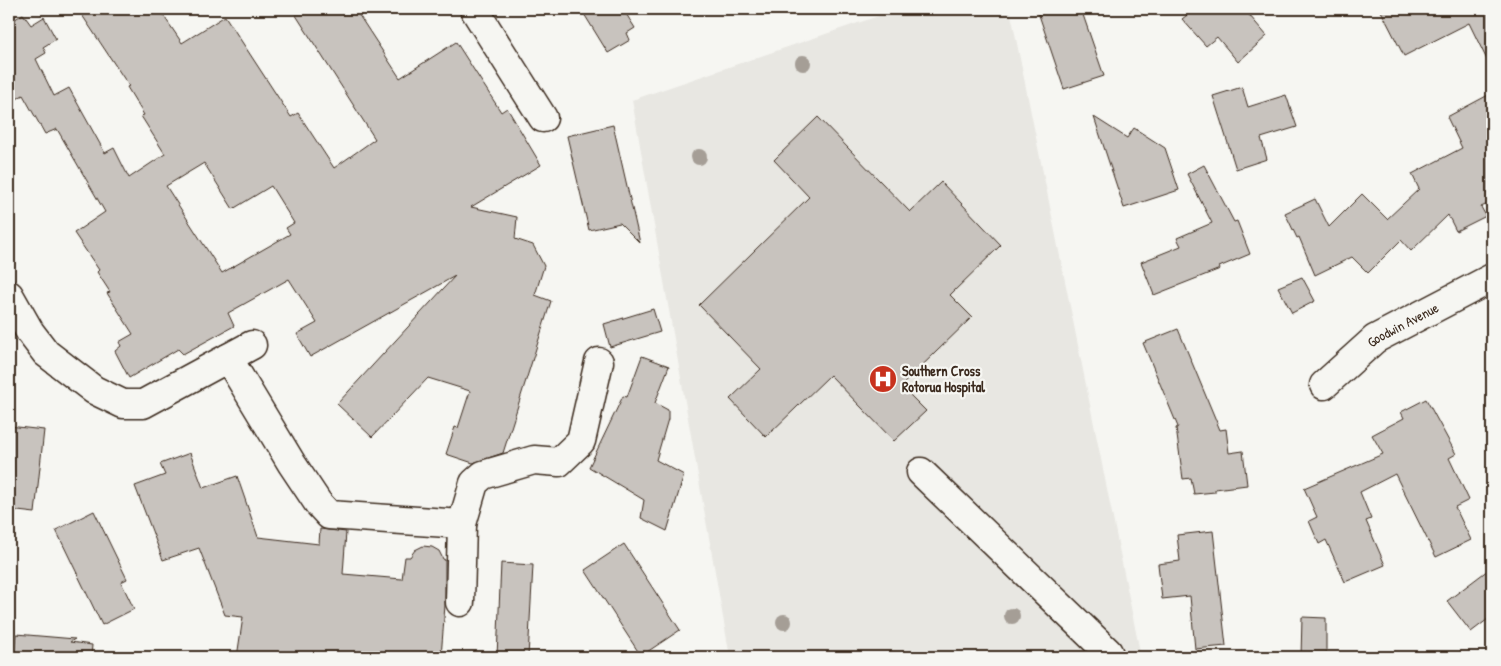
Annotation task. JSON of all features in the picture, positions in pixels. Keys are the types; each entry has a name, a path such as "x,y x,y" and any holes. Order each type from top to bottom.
{"street":[{"path":"474,9 542,118"},
{"name":"Goodwin Avenue","path":"1324,385 1375,339 1492,278"},
{"path":"9,295 30,332 46,353 94,390 123,404 143,404 252,345"},
{"path":"228,358 292,464 318,503 329,515 462,524"},
{"path":"460,602 462,524 474,483 483,475 534,460 559,462 581,441 600,362"},
{"path":"921,472 1108,652 1110,657"}],"shaded area":[{"name":"Southern Cross Rotorua Hospital","path":"899,9 1010,9 1141,657 730,657 632,100"}],"building":[{"path":"78,9 159,9 182,43 225,16 291,117 298,113 334,168 375,139 292,9 355,9 400,78 456,42 501,112 507,108 541,165 471,207 517,217 515,239 533,245 544,266 535,295 551,301 503,453 473,463 446,454 455,427 458,428 470,391 428,378 372,437 337,404 455,276 310,357 297,334 317,323 289,279 228,313 234,326 183,354 178,349 129,378 115,351 121,346 119,342 133,334 107,293 110,292 97,272 99,270 74,233 105,212 57,129 45,134 23,95 9,104 9,23 23,14 31,25 44,17 56,39 43,47 46,53 36,59 54,96 69,88 105,153 114,148 129,178 165,154 141,116 144,115 127,87 129,86","holes":["204,163 233,209 271,186 294,223 286,228 290,234 222,273 166,186"]},
{"path":"581,9 623,9 635,28 627,33 630,40 608,53"},
{"path":"1037,9 1081,9 1104,76 1064,89"},
{"path":"1195,9 1244,9 1267,36 1238,62 1217,37 1206,46 1182,19"},
{"path":"1380,9 1492,9 1492,70 1469,23 1404,56"},
{"path":"1242,87 1248,107 1286,95 1297,127 1261,138 1267,159 1236,169 1213,96"},
{"path":"1492,93 1492,202 1481,207 1486,216 1456,231 1448,215 1411,251 1401,240 1368,273 1352,257 1315,275 1299,237 1297,238 1285,213 1315,199 1329,227 1362,194 1387,219 1419,189 1412,174 1462,148 1447,117"},
{"path":"818,117 910,212 941,182 1001,245 950,295 972,317 901,386 926,411 894,441 830,375 766,437 730,399 761,369 699,305 809,197 774,160"},
{"path":"1094,117 1127,138 1134,128 1165,148 1179,190 1124,208"},
{"path":"613,125 640,243 620,223 589,230 567,136"},
{"path":"1204,165 1234,222 1237,221 1250,254 1219,267 1220,269 1154,295 1141,262 1181,246 1177,238 1212,223 1187,174"},
{"path":"1302,277 1315,301 1292,313 1278,287"},
{"path":"653,309 660,332 610,347 604,324"},
{"path":"1178,329 1220,430 1226,429 1229,453 1243,451 1247,485 1215,489 1215,492 1194,494 1191,478 1183,479 1176,428 1178,427 1143,343"},
{"path":"642,356 669,366 655,403 668,410 668,419 656,460 684,475 667,531 641,518 644,500 589,467 623,396 627,397"},
{"path":"1426,399 1456,454 1449,458 1469,500 1455,507 1471,540 1436,557 1395,474 1360,492 1371,519 1366,521 1385,565 1345,582 1326,540 1319,544 1309,521 1317,517 1304,488 1383,454 1372,435 1404,418 1401,412"},
{"path":"9,426 44,430 35,513 9,510"},
{"path":"190,453 203,488 237,476 258,537 319,544 320,529 346,532 343,574 402,579 405,557 410,557 415,550 423,546 432,547 439,551 445,560 445,605 441,657 237,657 243,617 225,615 199,548 163,560 135,486 165,475 160,464"},
{"path":"94,511 127,579 121,582 134,609 102,625 56,530"},
{"path":"1213,531 1226,646 1195,649 1190,596 1162,599 1158,564 1180,561 1177,535"},
{"path":"624,544 680,630 641,656 585,570"},
{"path":"501,563 533,565 528,657 497,657"},
{"path":"1492,567 1492,616 1471,632 1447,601"},
{"path":"1302,617 1326,618 1326,657 1301,657"},
{"path":"16,634 75,639 70,642 92,645 91,657 14,657"}],"place":[{"name":"Southern Cross Rotorua Hospital","path":"883,379"}]}
